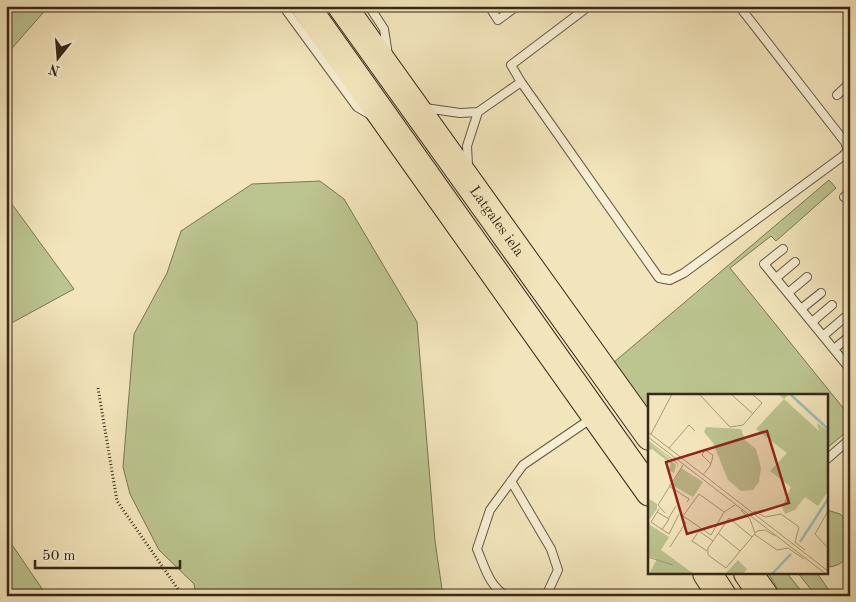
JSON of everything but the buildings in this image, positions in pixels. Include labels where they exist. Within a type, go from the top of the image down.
[{"type":"highway","name":"Latgales iela","points":[[305,6],[648,489]]},
{"type":"highway","name":"Latgales iela","points":[[342,6],[648,433]]},
{"type":"highway","points":[[708,574],[722,596]]},
{"type":"highway","points":[[749,574],[764,596]]},
{"type":"lane","name":"Latgales iela","points":[[283,6],[357,107],[394,130]]},
{"type":"lane","points":[[369,6],[384,29],[391,74]]},
{"type":"lane","points":[[489,6],[498,20],[517,6]]},
{"type":"lane","points":[[589,6],[511,64],[521,82],[658,278],[670,280],[692,267],[843,156],[848,150],[845,142],[739,6]]},
{"type":"lane","points":[[414,106],[460,113],[478,112],[521,82]]},
{"type":"lane","points":[[837,95],[850,83]]},
{"type":"lane","points":[[469,183],[467,146],[478,112]]},
{"type":"lane","points":[[783,249],[764,264],[834,349],[848,363]]},
{"type":"lane","points":[[776,278],[795,262]]},
{"type":"lane","points":[[788,293],[807,277]]},
{"type":"lane","points":[[801,309],[821,293]]},
{"type":"lane","points":[[812,322],[832,305]]},
{"type":"lane","points":[[823,336],[844,318]]},
{"type":"lane","points":[[834,349],[850,336]]},
{"type":"lane","points":[[507,596],[498,592],[477,548],[490,510],[523,465],[595,415]]},
{"type":"lane","points":[[828,458],[850,439]]},
{"type":"lane","points":[[511,481],[551,549],[558,570],[546,596]]},
{"type":"path","points":[[98,388],[117,501],[182,595]]},
{"type":"green space","points":[[6,6],[49,6],[6,55]]},
{"type":"green space","points":[[829,180],[836,188],[776,241],[771,236],[730,268],[848,414],[850,413],[850,429],[828,447],[828,394],[648,394],[648,411],[613,363]]},
{"type":"green space","points":[[320,181],[344,199],[417,322],[435,541],[443,596],[196,596],[194,584],[159,550],[130,494],[123,467],[134,334],[167,273],[181,231],[252,184]]},
{"type":"green space","points":[[6,196],[74,289],[6,326]]},
{"type":"green space","points":[[828,510],[840,514],[850,523],[850,554],[840,564],[828,567]]},
{"type":"green space","points":[[6,536],[47,596],[6,596]]},
{"type":"green space","points":[[769,574],[788,574],[805,596],[782,596]]},
{"type":"green space","points":[[799,574],[818,574],[833,596],[816,596]]}]
